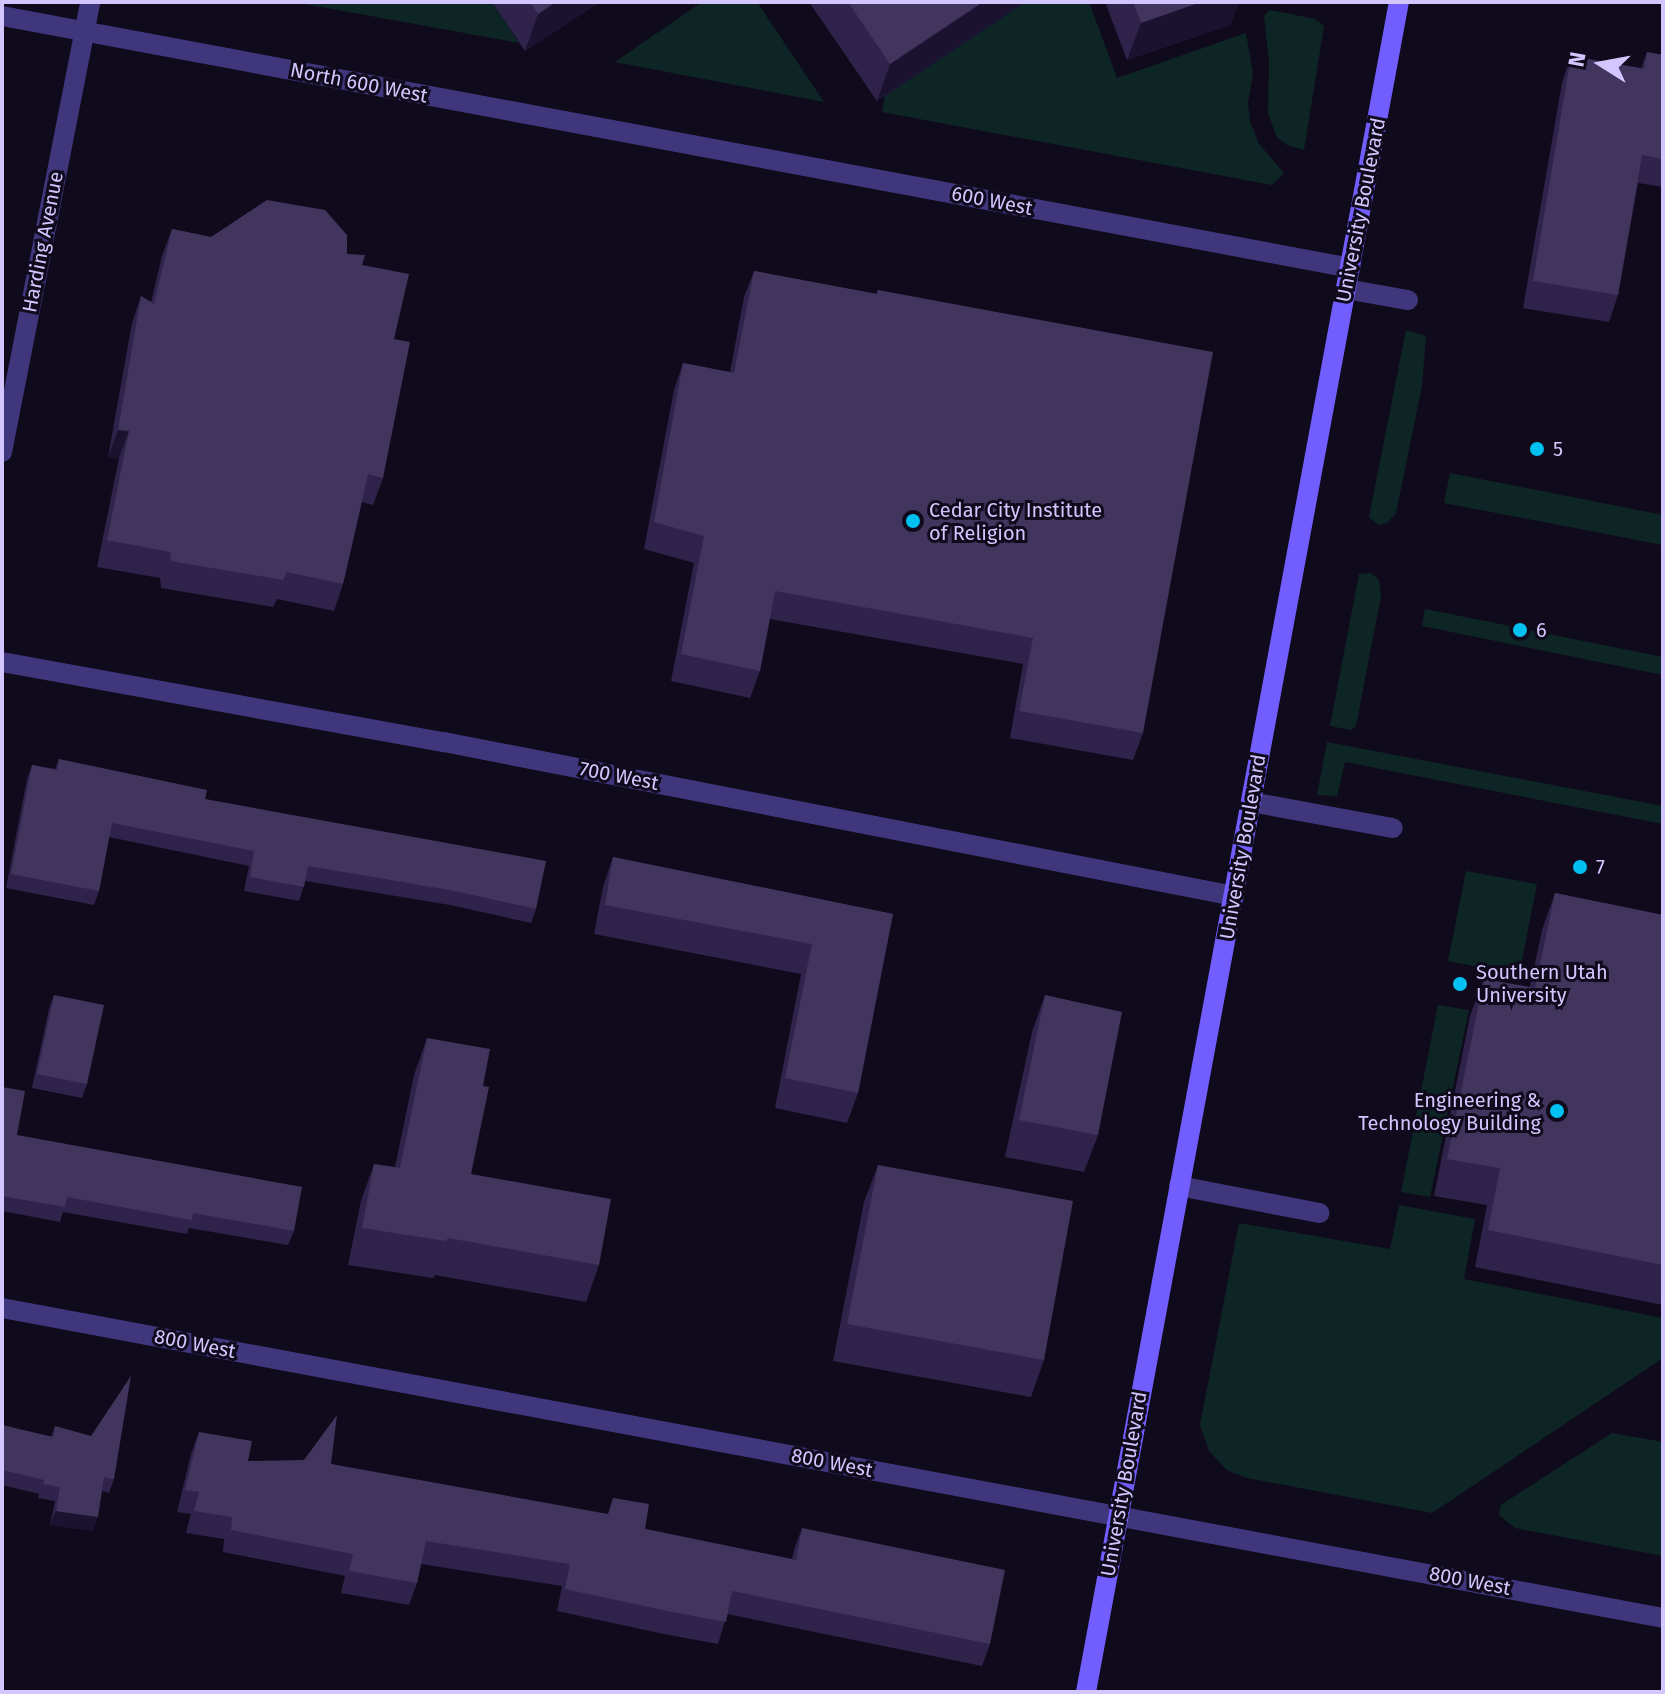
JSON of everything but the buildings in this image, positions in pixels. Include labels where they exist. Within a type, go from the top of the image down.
[{"type":"main road","name":"University Boulevard","points":[[1086,1692],[1399,2]]},
{"type":"street","name":"Harding Avenue","points":[[2,452],[90,2]]},
{"type":"street","points":[[2,16],[85,32]]},
{"type":"street","name":"North 600 West","points":[[85,32],[633,134]]},
{"type":"street","name":"600 West","points":[[633,134],[1351,268]]},
{"type":"street","points":[[1346,289],[1408,300]]},
{"type":"street","name":"700 West","points":[[2,662],[444,742],[1234,896]]},
{"type":"street","points":[[1251,802],[1393,828]]},
{"type":"street","points":[[1179,1186],[1319,1213]]},
{"type":"street","name":"800 West","points":[[2,1308],[1663,1618]]},
{"type":"green space","points":[[294,2],[492,2],[519,43]]},
{"type":"green space","points":[[702,2],[757,2],[824,102],[615,62]]},
{"type":"green space","points":[[1025,2],[1089,2],[1117,78],[1246,33],[1253,74],[1248,102],[1250,121],[1259,144],[1284,173],[1272,185],[882,112],[885,95]]},
{"type":"green space","points":[[1270,10],[1315,19],[1324,26],[1304,150],[1287,145],[1277,137],[1268,114],[1269,62],[1264,16]]},
{"type":"green space","points":[[1406,330],[1426,336],[1422,386],[1396,513],[1387,523],[1378,525],[1369,517]]},
{"type":"green space","points":[[1450,473],[1663,515],[1663,545],[1444,503]]},
{"type":"green space","points":[[1371,573],[1379,580],[1381,596],[1356,726],[1351,730],[1330,726],[1359,574]]},
{"type":"green space","points":[[1425,609],[1663,657],[1663,675],[1422,626]]},
{"type":"green space","points":[[1327,742],[1663,806],[1663,824],[1345,762],[1337,796],[1317,795]]},
{"type":"green space","points":[[1466,871],[1537,884],[1519,975],[1448,961]]},
{"type":"green space","points":[[1438,1005],[1469,1010],[1430,1197],[1401,1192]]},
{"type":"green space","points":[[1399,1205],[1475,1219],[1464,1279],[1663,1318],[1663,1358],[1432,1513],[1247,1478],[1227,1470],[1209,1451],[1200,1425],[1239,1223],[1390,1249]]},
{"type":"green space","points":[[1612,1433],[1663,1442],[1663,1556],[1515,1528],[1499,1515],[1501,1505]]},
{"type":"place","name":"5","points":[[1537,449]]},
{"type":"place","name":"Cedar City Institute of Religion","points":[[913,521]]},
{"type":"place","name":"6","points":[[1520,630]]},
{"type":"place","name":"7","points":[[1580,867]]},
{"type":"place","name":"Southern Utah University","points":[[1460,984]]},
{"type":"place","name":"Engineering & Technology Building","points":[[1557,1111]]}]
